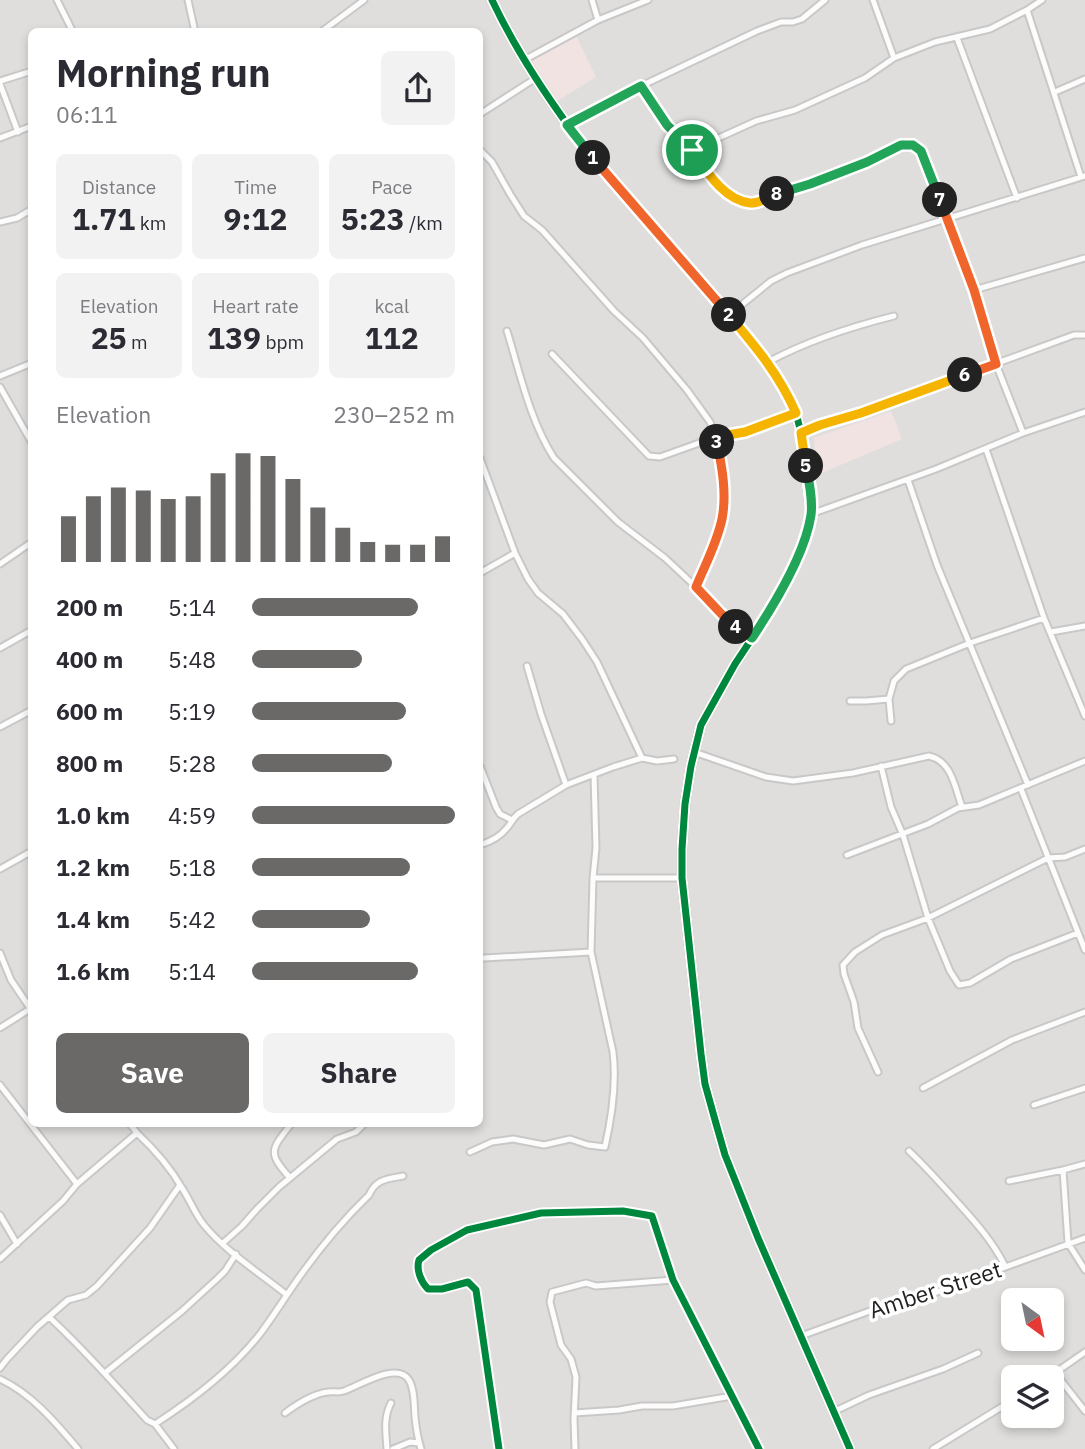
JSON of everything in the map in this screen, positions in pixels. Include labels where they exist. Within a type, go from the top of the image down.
[{"type":"street","points":[[57,0],[71,28]]},
{"type":"street","points":[[188,0],[194,28]]},
{"type":"street","points":[[326,28],[364,0]]},
{"type":"street","points":[[492,0],[524,60],[584,148],[768,362],[788,395],[801,433],[811,514],[796,561],[770,611],[735,664],[701,725],[685,804],[682,877],[699,1041],[711,1108],[725,1155],[758,1238],[850,1449]]},
{"type":"street","points":[[592,0],[598,20]]},
{"type":"street","points":[[524,60],[598,20],[648,0]]},
{"type":"street","points":[[567,125],[641,86],[757,31],[781,22],[802,19],[825,0]]},
{"type":"street","points":[[873,0],[894,58]]},
{"type":"street","points":[[692,150],[756,121],[795,110],[865,78],[894,58],[934,42],[990,29],[1027,10],[1034,2],[1042,0]]},
{"type":"street","points":[[729,315],[771,281],[787,273],[862,246],[1083,176],[1027,10]]},
{"type":"street","points":[[957,38],[1017,198]]},
{"type":"street","points":[[18,132],[0,82],[28,72]]},
{"type":"street","points":[[483,112],[536,78]]},
{"type":"street","points":[[1055,92],[1085,79]]},
{"type":"street","points":[[641,86],[667,125],[692,150],[721,189],[752,204],[867,162],[901,145],[913,145],[921,151],[974,290],[996,364],[1023,433]]},
{"type":"street","points":[[0,138],[28,127]]},
{"type":"street","points":[[483,153],[492,162],[524,216],[542,230],[614,311],[643,338],[710,422],[723,468],[723,517],[696,587]]},
{"type":"street","points":[[0,222],[17,218],[28,211]]},
{"type":"street","points":[[974,290],[1085,257]]},
{"type":"street","points":[[768,362],[814,341],[894,316]]},
{"type":"street","points":[[507,331],[530,405],[546,446],[554,458],[618,523],[665,558],[729,622],[752,638]]},
{"type":"street","points":[[801,433],[1074,335],[1085,335]]},
{"type":"street","points":[[552,354],[652,458],[716,437],[745,432],[796,413]]},
{"type":"street","points":[[0,376],[28,365]]},
{"type":"street","points":[[0,387],[28,436]]},
{"type":"street","points":[[811,514],[1085,412]]},
{"type":"street","points":[[986,449],[1044,618],[1085,716]]},
{"type":"street","points":[[483,466],[515,553],[528,579],[538,593],[563,614],[597,662],[642,758]]},
{"type":"street","points":[[908,480],[937,565],[1028,785]]},
{"type":"street","points":[[0,564],[28,545]]},
{"type":"street","points":[[483,571],[515,553]]},
{"type":"street","points":[[891,721],[889,699],[894,681],[906,669],[970,643],[1044,618]]},
{"type":"street","points":[[1051,632],[1085,626]]},
{"type":"street","points":[[0,648],[28,632]]},
{"type":"street","points":[[527,666],[566,786]]},
{"type":"street","points":[[850,701],[889,699]]},
{"type":"street","points":[[0,727],[28,712]]},
{"type":"street","points":[[694,752],[780,780],[853,773],[924,757],[935,757],[948,769],[962,807]]},
{"type":"street","points":[[483,844],[505,832],[518,814],[566,786],[642,758],[657,761],[674,759]]},
{"type":"street","points":[[847,855],[903,835],[962,807],[979,805],[1021,789],[1085,761]]},
{"type":"street","points":[[881,766],[891,807],[903,835],[928,918],[950,971],[959,985],[970,983],[1011,959],[1078,933]]},
{"type":"street","points":[[483,774],[500,814],[512,820]]},
{"type":"street","points":[[470,1153],[492,1142],[513,1139],[544,1145],[570,1139],[606,1147],[614,1101],[615,1069],[591,952],[596,848],[594,775]]},
{"type":"street","points":[[1021,789],[1085,950]]},
{"type":"street","points":[[878,1072],[858,1028],[855,1002],[844,974],[843,965],[855,952],[882,935],[928,918],[1048,858],[1065,857],[1085,849]]},
{"type":"street","points":[[0,869],[28,853]]},
{"type":"street","points":[[593,878],[682,877]]},
{"type":"street","points":[[484,958],[591,952]]},
{"type":"street","points":[[0,953],[11,980],[28,1006]]},
{"type":"street","points":[[0,1027],[28,1012]]},
{"type":"street","points":[[923,1088],[1012,1040],[1085,1012]]},
{"type":"street","points":[[0,1085],[28,1121]]},
{"type":"street","points":[[1034,1105],[1085,1088]]},
{"type":"street","points":[[33,1127],[77,1184]]},
{"type":"street","points":[[132,1127],[153,1148],[180,1185],[202,1223],[287,1295]]},
{"type":"street","points":[[289,1127],[276,1143],[273,1153],[290,1178]]},
{"type":"street","points":[[223,1243],[290,1178],[337,1139],[356,1132],[361,1127]]},
{"type":"street","points":[[0,1259],[63,1201],[77,1184],[137,1133]]},
{"type":"street","points":[[909,1151],[985,1233],[1006,1266]]},
{"type":"street","points":[[1009,1181],[1085,1164]]},
{"type":"street","points":[[1063,1170],[1068,1243],[1085,1270]]},
{"type":"street","points":[[155,1424],[230,1368],[261,1333],[320,1251],[369,1195],[371,1189],[380,1181],[403,1176]]},
{"type":"street","points":[[0,1368],[29,1335],[68,1300],[86,1295],[97,1286],[150,1228],[180,1185]]},
{"type":"street","points":[[499,1449],[476,1290],[468,1282],[442,1289],[428,1289],[418,1271],[421,1258],[459,1233],[527,1215],[623,1211],[652,1216],[673,1280],[759,1449]]},
{"type":"street","points":[[0,1215],[17,1244]]},
{"type":"street","name":"Amber Street","points":[[801,1336],[878,1308],[937,1292],[1085,1238]]},
{"type":"street","points":[[104,1373],[218,1279],[236,1254]]},
{"type":"street","points":[[575,1449],[575,1367],[561,1345],[550,1301],[552,1292],[586,1283],[596,1286],[673,1280]]},
{"type":"street","points":[[49,1317],[81,1346],[147,1420],[155,1424],[174,1449]]},
{"type":"street","points":[[1064,1367],[1085,1352]]},
{"type":"street","points":[[833,1412],[869,1395],[943,1369],[978,1353]]},
{"type":"street","points":[[285,1413],[310,1398],[328,1392],[341,1392],[380,1376],[400,1374],[407,1377],[412,1387],[420,1446]]},
{"type":"street","points":[[0,1379],[33,1401],[78,1449]]},
{"type":"street","points":[[1064,1389],[1085,1411]]},
{"type":"street","points":[[574,1413],[642,1406],[673,1406],[732,1396]]},
{"type":"street","points":[[387,1449],[385,1421],[391,1403]]},
{"type":"street","points":[[933,1449],[1001,1407]]},
{"type":"street","points":[[393,1449],[410,1442],[420,1446]]},
{"type":"shaded area","points":[[0,0],[1085,0],[1085,1449],[0,1449]]},
{"type":"shaded area","points":[[576,36],[596,77],[557,101],[530,62]]},
{"type":"shaded area","points":[[891,411],[902,439],[817,475],[814,438]]},
{"type":"cycle path","points":[[492,0],[535,77],[585,148],[768,362],[788,395],[801,433],[811,514],[796,561],[770,611],[735,664],[701,725],[685,804],[682,878],[705,1084],[725,1155],[758,1238],[850,1449]]},
{"type":"cycle path","points":[[499,1449],[476,1290],[468,1282],[442,1289],[428,1289],[420,1276],[419,1260],[431,1250],[467,1230],[541,1213],[623,1211],[652,1216],[673,1280],[759,1449]]},
{"type":"route","points":[[641,86],[667,125],[692,150],[721,189],[752,204],[867,162],[901,145],[913,145],[921,151],[974,290],[996,364],[801,433],[811,514],[796,561],[770,611],[752,638],[729,622],[696,587],[723,517],[723,468],[716,437],[745,432],[796,413],[768,362],[567,125],[641,86]]}]
